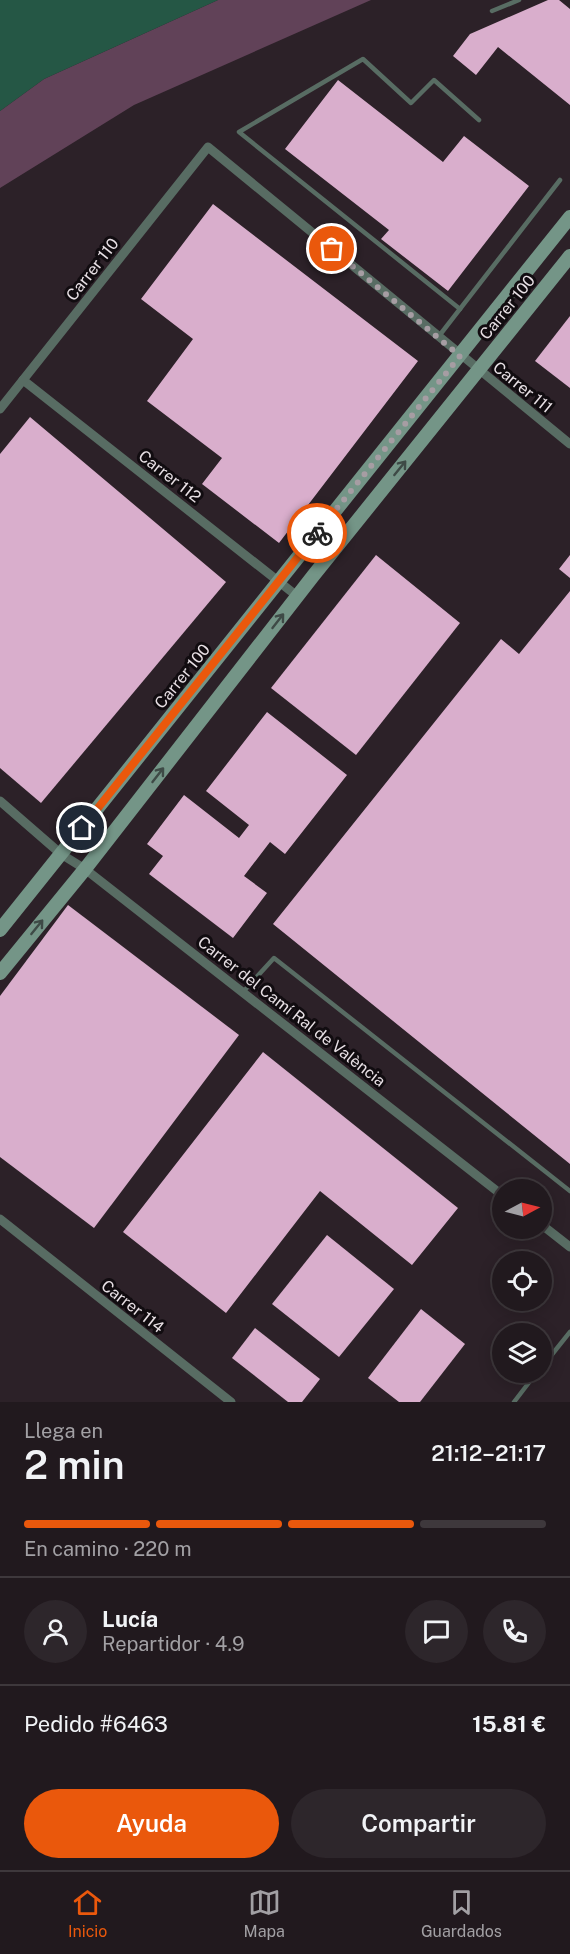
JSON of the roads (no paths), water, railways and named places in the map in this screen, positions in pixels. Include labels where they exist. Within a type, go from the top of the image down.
[{"type":"street","name":"Carrer 111","points":[[208,147],[570,444]]},
{"type":"street","name":"Carrer 110","points":[[0,409],[208,147]]},
{"type":"street","name":"Carrer 100","points":[[0,930],[570,217]]},
{"type":"street","name":"Carrer 100","points":[[0,973],[85,869],[297,596],[570,256]]},
{"type":"street","name":"Carrer 112","points":[[24,380],[297,596]]},
{"type":"street","name":"Carrer del Camí Ral de València","points":[[0,801],[61,854],[85,869],[492,1187]]},
{"type":"street","name":"Carrer 114","points":[[0,1219],[231,1402]]},
{"type":"street","name":"Carrer 114","points":[[0,1225],[18,1233]]},
{"type":"street","points":[[552,1233],[570,1247]]},
{"type":"lane","points":[[492,11],[519,0]]},
{"type":"lane","points":[[460,309],[239,132],[363,59],[411,104],[434,80],[479,120]]},
{"type":"lane","points":[[438,337],[560,180]]},
{"type":"lane","points":[[243,993],[274,958],[570,1191]]},
{"type":"lane","points":[[552,1354],[570,1332]]},
{"type":"lane","points":[[513,1402],[528,1383]]}]
